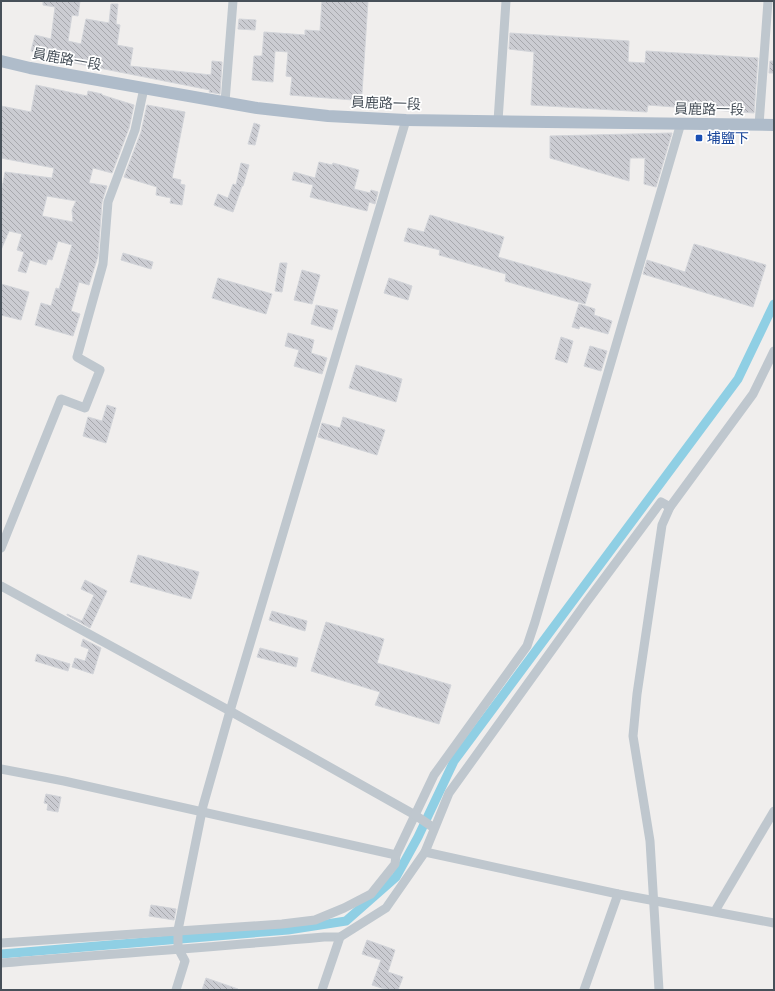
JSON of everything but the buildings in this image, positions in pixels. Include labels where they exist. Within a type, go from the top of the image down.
[{"type":"main road","name":"員鹿路一段","points":[[1,61],[30,68],[257,108],[328,116],[406,120],[498,120],[774,125]]},
{"type":"lane","points":[[225,102],[233,1]]},
{"type":"lane","points":[[498,120],[506,1]]},
{"type":"lane","points":[[759,125],[768,1]]},
{"type":"lane","points":[[1,548],[61,399],[85,408],[100,370],[77,357],[103,264],[108,202],[135,130],[144,88]]},
{"type":"lane","points":[[176,990],[185,961],[178,948],[178,930],[202,812],[230,711],[406,120]]},
{"type":"lane","points":[[1,943],[282,924],[315,920],[344,908],[371,894],[395,864],[396,855],[434,775],[527,646],[681,123]]},
{"type":"lane","points":[[659,990],[650,841],[633,736],[637,694],[662,525],[670,507],[753,394],[774,351]]},
{"type":"lane","points":[[1,963],[178,948],[214,947],[324,937],[340,937],[386,908],[424,852],[449,793],[584,604],[661,502],[670,507]]},
{"type":"lane","points":[[1,586],[230,711],[415,815],[434,828]]},
{"type":"lane","points":[[1,769],[64,781],[396,855]]},
{"type":"lane","points":[[715,911],[774,811]]},
{"type":"lane","points":[[424,852],[618,894],[774,923]]},
{"type":"lane","points":[[584,990],[618,894]]},
{"type":"lane","points":[[322,990],[340,937]]},
{"type":"waterway","points":[[1,954],[288,930],[346,921],[396,877],[418,837],[454,761],[738,379],[774,304]]},
{"type":"place","name":"埔鹽下","points":[[699,138]]}]
